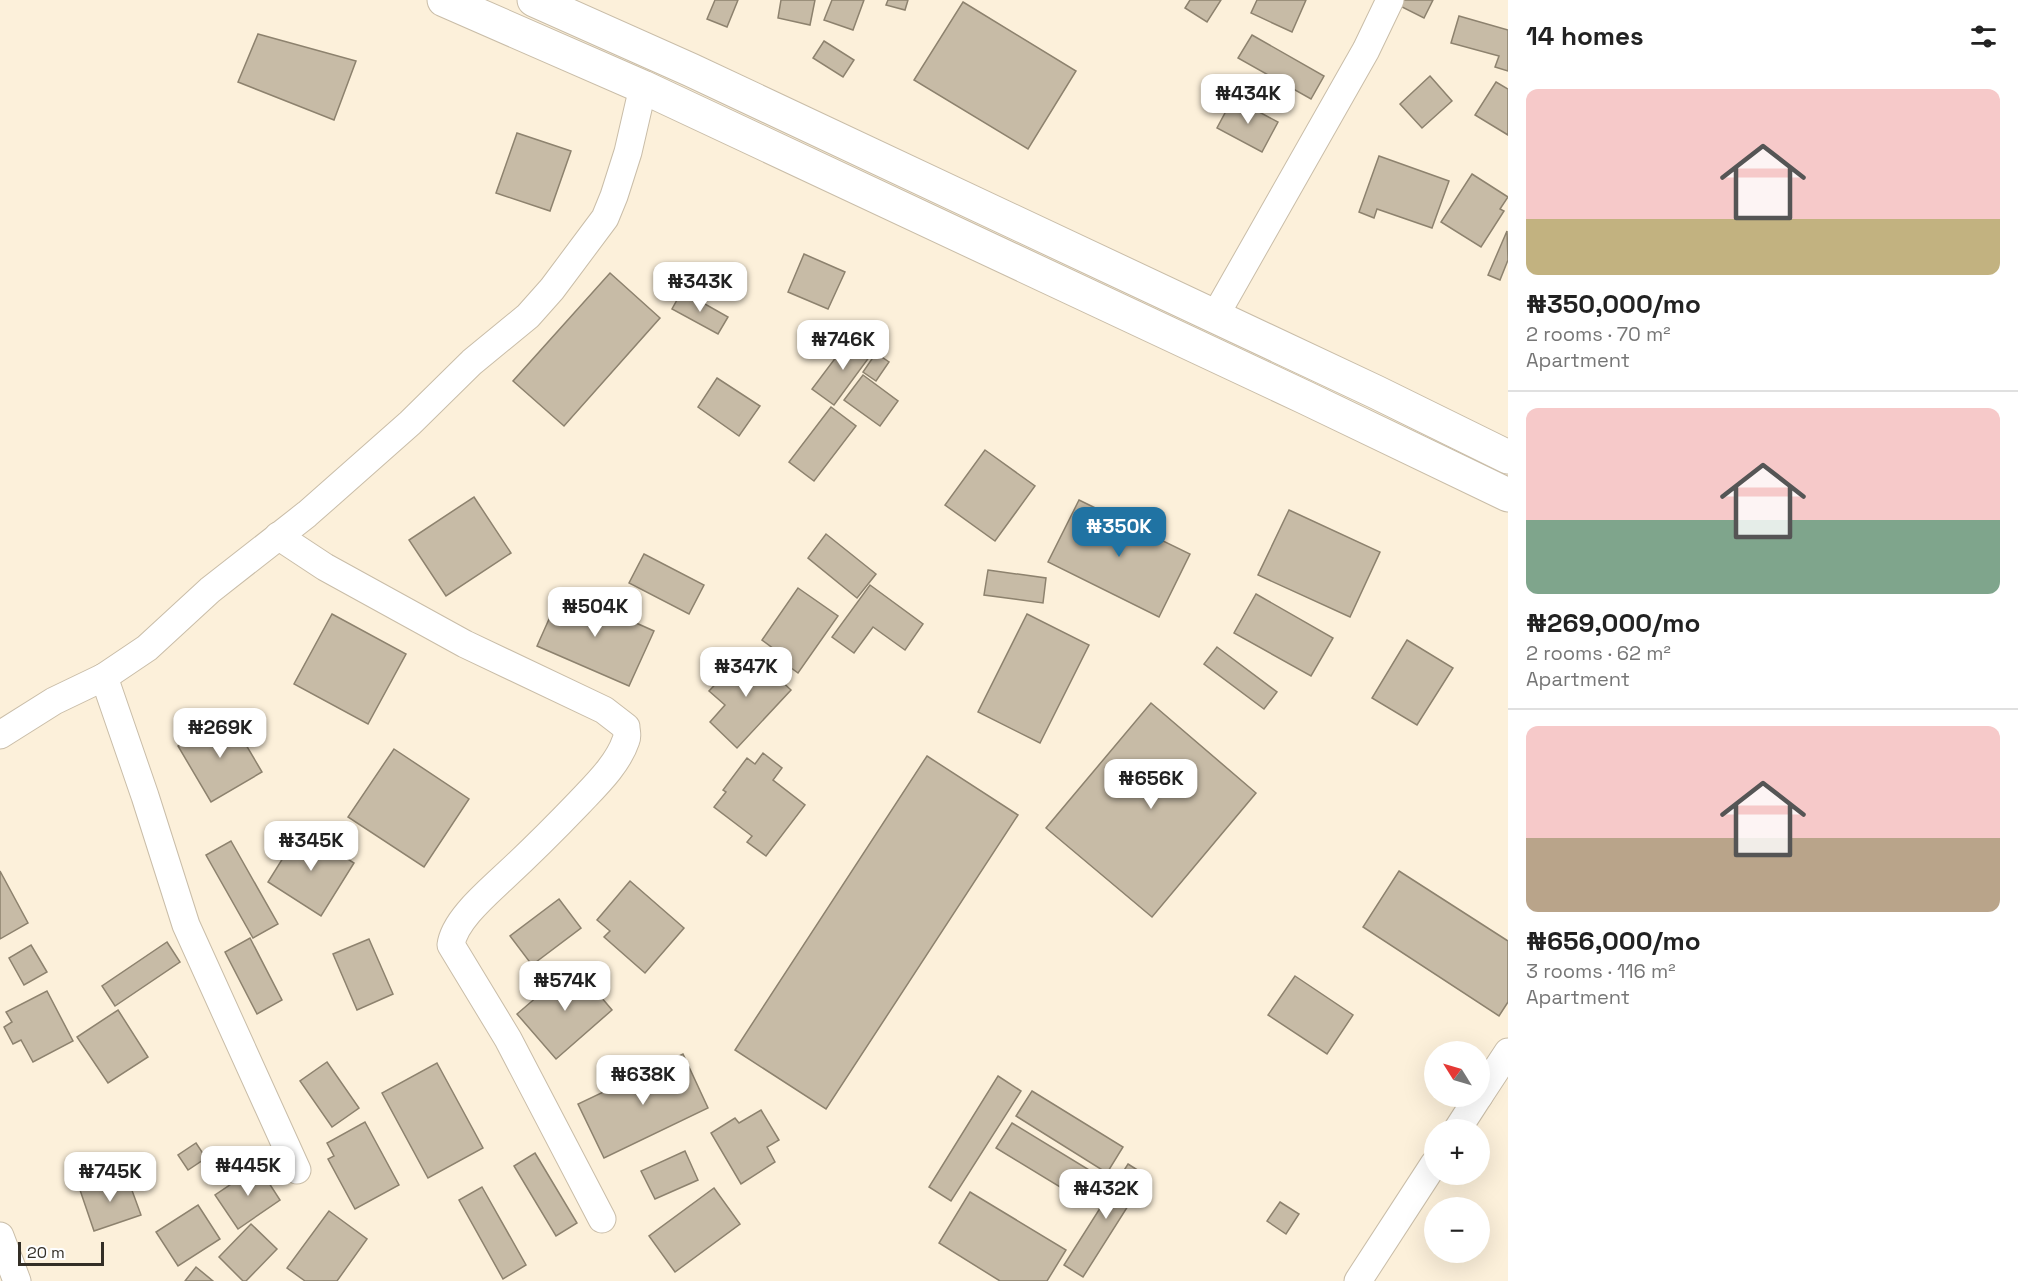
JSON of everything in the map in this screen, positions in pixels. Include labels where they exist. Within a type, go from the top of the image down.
[{"type":"main road","points":[[444,0],[643,87],[1508,495]]},
{"type":"main road","points":[[534,0],[702,75],[1376,392],[1508,457]]},
{"type":"street","points":[[1215,316],[1366,50],[1390,0]]},
{"type":"street","points":[[0,735],[54,701],[104,677],[147,648],[210,590],[307,514],[410,423],[472,362],[528,316],[552,289],[605,218],[628,152],[643,87]]},
{"type":"street","points":[[278,536],[335,573],[465,644],[604,710],[626,727],[627,738],[620,753],[602,778],[548,836],[487,893],[456,928],[451,945],[508,1039],[602,1219]]},
{"type":"street","points":[[104,677],[186,925],[297,1170]]},
{"type":"street","points":[[1490,1079],[1508,1052]]},
{"type":"street","points":[[1358,1281],[1424,1179]]},
{"type":"street","points":[[0,1236],[17,1281]]},
{"type":"building","points":[[715,0],[738,0],[727,27],[707,19]]},
{"type":"building","points":[[781,0],[815,0],[810,25],[778,18]]},
{"type":"building","points":[[832,0],[864,0],[853,30],[824,20]]},
{"type":"building","points":[[888,0],[908,0],[905,10],[886,5]]},
{"type":"building","points":[[1190,0],[1221,0],[1207,22],[1185,8]]},
{"type":"building","points":[[1257,0],[1306,0],[1292,32],[1251,13]]},
{"type":"building","points":[[1403,0],[1433,0],[1424,18],[1400,6]]},
{"type":"building","points":[[963,2],[1076,71],[1028,149],[914,80]]},
{"type":"building","points":[[1459,16],[1508,30],[1508,71],[1495,67],[1499,56],[1451,43]]},
{"type":"building","points":[[258,34],[356,61],[334,120],[238,82]]},
{"type":"building","points":[[1252,35],[1324,76],[1311,99],[1238,58]]},
{"type":"building","points":[[824,41],[854,60],[843,77],[813,58]]},
{"type":"building","points":[[1430,76],[1452,101],[1422,128],[1400,104]]},
{"type":"building","points":[[1496,82],[1508,89],[1508,135],[1475,115]]},
{"type":"building","points":[[1233,98],[1278,122],[1262,152],[1217,128]]},
{"type":"building","points":[[517,133],[571,151],[550,211],[496,193]]},
{"type":"building","points":[[1379,156],[1449,181],[1432,228],[1377,209],[1374,218],[1359,212]]},
{"type":"building","points":[[1472,174],[1508,197],[1500,209],[1504,211],[1481,247],[1441,222]]},
{"type":"building","points":[[1507,231],[1508,260],[1500,280],[1488,275]]},
{"type":"building","points":[[804,254],[845,272],[828,309],[788,292]]},
{"type":"building","points":[[610,273],[660,318],[564,426],[513,381]]},
{"type":"building","points":[[682,291],[728,317],[718,334],[672,309]]},
{"type":"building","points":[[852,336],[873,352],[834,405],[812,389]]},
{"type":"building","points":[[876,353],[889,362],[876,381],[863,372]]},
{"type":"building","points":[[863,375],[898,401],[880,426],[844,400]]},
{"type":"building","points":[[717,378],[760,406],[739,436],[698,407]]},
{"type":"building","points":[[831,407],[856,426],[814,481],[789,462]]},
{"type":"building","points":[[985,450],[1035,486],[995,541],[945,505]]},
{"type":"building","points":[[474,497],[511,553],[446,596],[409,540]]},
{"type":"building","points":[[1079,500],[1190,554],[1159,617],[1048,562]]},
{"type":"building","points":[[1289,510],[1380,552],[1350,617],[1258,575]]},
{"type":"building","points":[[826,534],[876,574],[857,598],[808,558]]},
{"type":"building","points":[[644,554],[704,585],[689,614],[629,583]]},
{"type":"building","points":[[988,570],[1046,578],[1043,603],[984,595]]},
{"type":"building","points":[[870,585],[923,624],[905,650],[873,627],[854,653],[832,637]]},
{"type":"building","points":[[798,588],[838,616],[798,673],[775,656],[778,652],[762,640]]},
{"type":"building","points":[[562,590],[654,631],[629,686],[537,646]]},
{"type":"building","points":[[1256,594],[1333,638],[1311,676],[1234,633]]},
{"type":"building","points":[[332,614],[406,654],[368,724],[294,684]]},
{"type":"building","points":[[1027,614],[1089,645],[1040,743],[978,712]]},
{"type":"building","points":[[1407,640],[1453,668],[1417,725],[1372,698]]},
{"type":"building","points":[[1217,647],[1277,692],[1264,709],[1204,664]]},
{"type":"building","points":[[748,650],[791,690],[737,748],[710,722],[725,705],[709,691]]},
{"type":"building","points":[[1151,703],[1256,793],[1152,917],[1046,828]]},
{"type":"building","points":[[229,716],[262,772],[211,802],[178,746]]},
{"type":"building","points":[[394,749],[469,799],[424,867],[348,817]]},
{"type":"building","points":[[763,753],[782,768],[773,780],[805,805],[766,856],[747,842],[752,836],[714,807],[726,792],[723,790],[747,758],[755,764]]},
{"type":"building","points":[[927,756],[1018,815],[826,1109],[735,1050]]},
{"type":"building","points":[[301,829],[354,863],[321,916],[268,882]]},
{"type":"building","points":[[231,841],[278,924],[253,938],[206,855]]},
{"type":"building","points":[[0,871],[28,923],[0,939]]},
{"type":"building","points":[[1399,871],[1508,941],[1508,1002],[1499,1016],[1363,927]]},
{"type":"building","points":[[630,881],[684,928],[645,973],[604,937],[610,931],[597,920]]},
{"type":"building","points":[[559,899],[581,928],[532,965],[510,936]]},
{"type":"building","points":[[250,938],[282,1000],[257,1014],[225,952]]},
{"type":"building","points":[[369,939],[393,994],[357,1010],[333,954]]},
{"type":"building","points":[[167,942],[180,962],[115,1006],[102,986]]},
{"type":"building","points":[[31,945],[47,972],[24,985],[9,958]]},
{"type":"building","points":[[574,965],[612,1010],[556,1059],[517,1014]]},
{"type":"building","points":[[1295,976],[1353,1015],[1327,1054],[1268,1015]]},
{"type":"building","points":[[47,991],[73,1041],[33,1062],[21,1040],[13,1044],[4,1027],[12,1022],[6,1012]]},
{"type":"building","points":[[118,1010],[148,1057],[108,1083],[77,1037]]},
{"type":"building","points":[[683,1054],[708,1108],[604,1158],[578,1104]]},
{"type":"building","points":[[327,1062],[359,1108],[332,1127],[300,1081]]},
{"type":"building","points":[[437,1063],[483,1148],[428,1178],[382,1093]]},
{"type":"building","points":[[998,1076],[1021,1091],[951,1201],[929,1187]]},
{"type":"building","points":[[1032,1091],[1123,1147],[1107,1173],[1016,1116]]},
{"type":"building","points":[[761,1110],[779,1140],[767,1147],[775,1162],[741,1184],[711,1133],[735,1118],[739,1123]]},
{"type":"building","points":[[365,1122],[399,1185],[355,1209],[328,1159],[334,1156],[327,1143]]},
{"type":"building","points":[[1012,1123],[1104,1179],[1088,1204],[996,1148]]},
{"type":"building","points":[[196,1143],[206,1158],[188,1170],[178,1155]]},
{"type":"building","points":[[685,1151],[698,1180],[655,1199],[641,1171]]},
{"type":"building","points":[[535,1153],[577,1223],[556,1236],[514,1166]]},
{"type":"building","points":[[1128,1164],[1147,1176],[1083,1277],[1064,1265]]},
{"type":"building","points":[[258,1166],[280,1200],[238,1229],[215,1195]]},
{"type":"building","points":[[126,1174],[141,1215],[94,1231],[80,1190]]},
{"type":"building","points":[[482,1187],[526,1265],[503,1279],[459,1200]]},
{"type":"building","points":[[714,1188],[740,1224],[675,1272],[649,1236]]},
{"type":"building","points":[[970,1192],[1066,1250],[1047,1281],[1000,1281],[939,1243]]},
{"type":"building","points":[[1280,1202],[1299,1214],[1286,1234],[1267,1221]]},
{"type":"building","points":[[198,1205],[220,1239],[178,1266],[156,1232]]},
{"type":"building","points":[[329,1211],[367,1239],[337,1281],[305,1281],[287,1268]]},
{"type":"building","points":[[251,1224],[277,1249],[246,1281],[243,1281],[219,1257]]},
{"type":"building","points":[[196,1267],[213,1281],[185,1281]]}]
